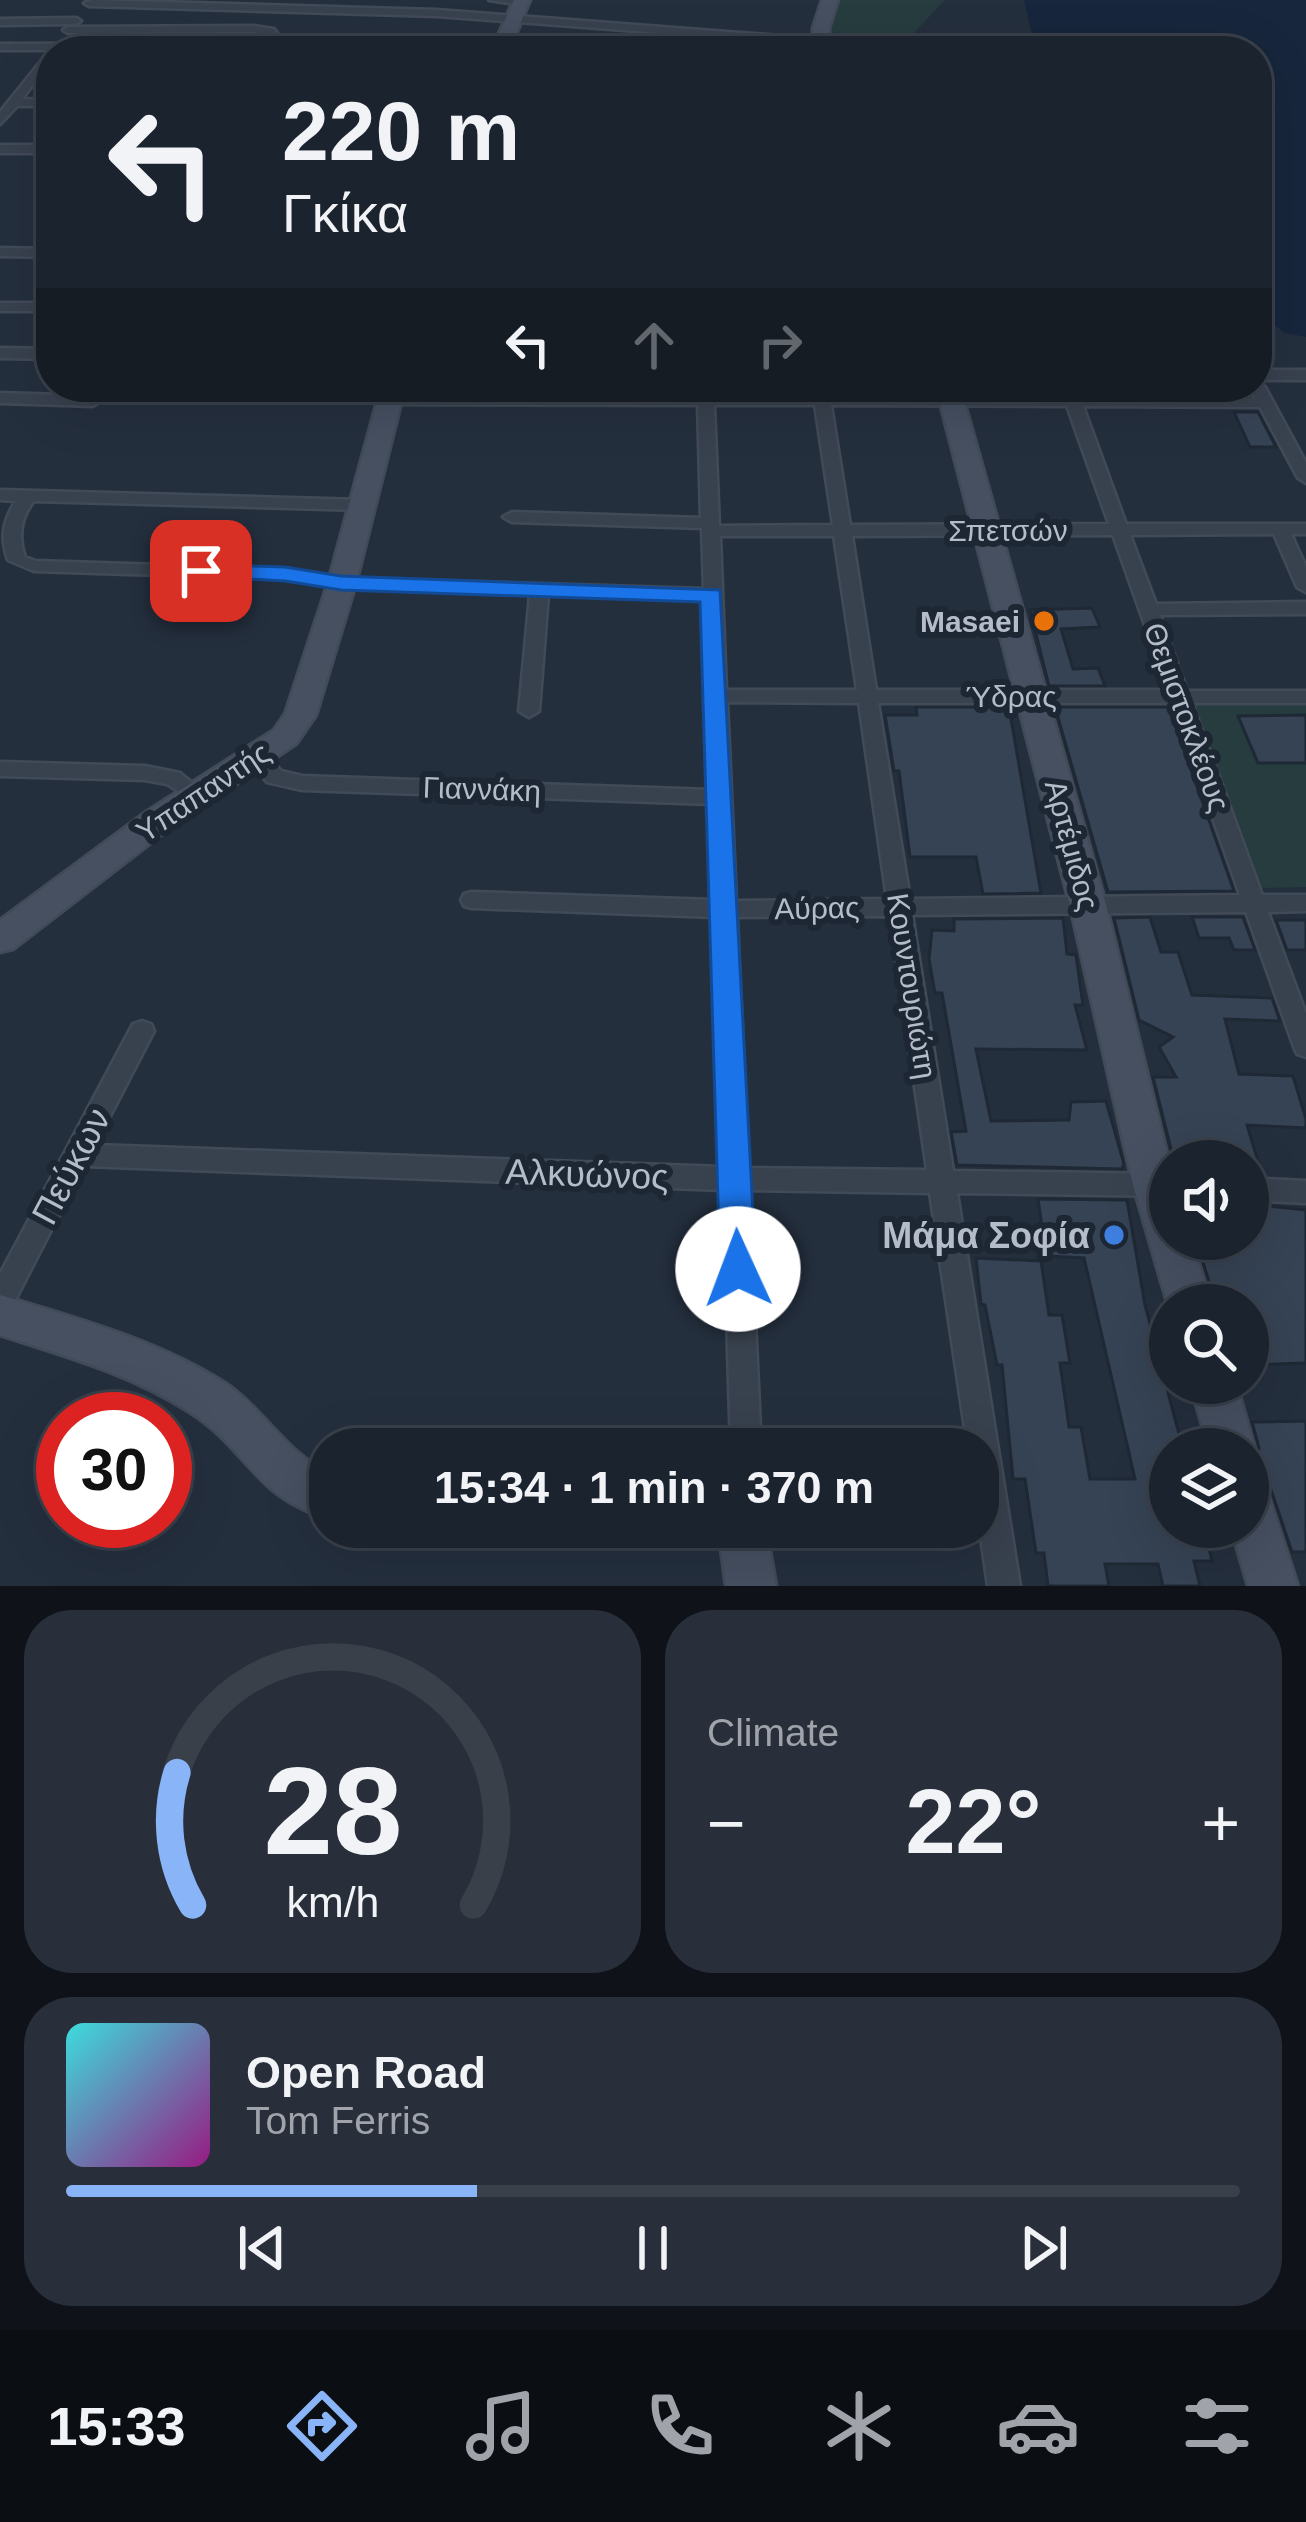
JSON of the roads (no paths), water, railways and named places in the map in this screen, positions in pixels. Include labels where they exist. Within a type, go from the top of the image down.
[{"type":"main road","points":[[823,36],[830,0]]},
{"type":"main road","points":[[506,36],[519,7]]},
{"type":"main road","name":"Υπαπαντής","points":[[0,940],[195,795],[285,736],[300,715],[341,583],[389,402]]},
{"type":"main road","name":"Αρτέμιδος","points":[[952,402],[1150,1140]]},
{"type":"main road","points":[[0,1316],[64,1335],[170,1377],[235,1416],[279,1471],[309,1491]]},
{"type":"main road","points":[[745,1548],[751,1586]]},
{"type":"main road","points":[[1262,1548],[1273,1586]]},
{"type":"street","points":[[437,14],[442,0]]},
{"type":"street","points":[[494,0],[738,36]]},
{"type":"street","points":[[64,36],[90,2],[437,14],[519,7]]},
{"type":"street","points":[[0,22],[265,30],[273,36]]},
{"type":"street","points":[[0,47],[36,49]]},
{"type":"street","points":[[5,112],[36,79]]},
{"type":"street","points":[[5,112],[36,106]]},
{"type":"street","points":[[0,149],[36,149]]},
{"type":"street","points":[[0,252],[36,253]]},
{"type":"street","points":[[0,307],[36,308]]},
{"type":"street","points":[[0,353],[36,354]]},
{"type":"street","points":[[1272,375],[1306,375]]},
{"type":"street","points":[[0,398],[36,399]]},
{"type":"street","points":[[706,402],[745,1428]]},
{"type":"street","name":"Κουντουριώτη","points":[[822,402],[1004,1586]]},
{"type":"street","name":"Θεμιστοκλέους","points":[[1074,402],[1306,1047]]},
{"type":"street","points":[[1264,402],[1306,478]]},
{"type":"street","points":[[0,495],[362,505]]},
{"type":"street","points":[[28,497],[6,537],[17,560],[34,566],[712,596]]},
{"type":"street","name":"Σπετσών","points":[[512,518],[842,530],[1306,529]]},
{"type":"street","points":[[1280,529],[1306,587]]},
{"type":"street","points":[[529,711],[539,591]]},
{"type":"street","points":[[1148,610],[1306,608]]},
{"type":"street","name":"Ύδρας","points":[[715,696],[1306,697]]},
{"type":"street","name":"Γιαννάκη","points":[[258,757],[274,777],[302,783],[718,797]]},
{"type":"street","points":[[0,769],[145,773],[172,778],[195,795]]},
{"type":"street","name":"Αύρας","points":[[472,900],[722,909],[1306,903]]},
{"type":"street","name":"Πεύκων","points":[[0,1301],[142,1030]]},
{"type":"street","name":"Αλκυώνος","points":[[77,1155],[734,1179],[1149,1185]]},
{"type":"street","points":[[1269,1190],[1306,1192]]},
{"type":"water","points":[[1024,0],[1306,0],[1306,337],[1285,333],[1272,323],[1272,36],[1032,36]]},
{"type":"place","name":"Masaei","points":[[1044,621]]},
{"type":"place","name":"Μάμα Σοφία","points":[[1114,1235]]}]
